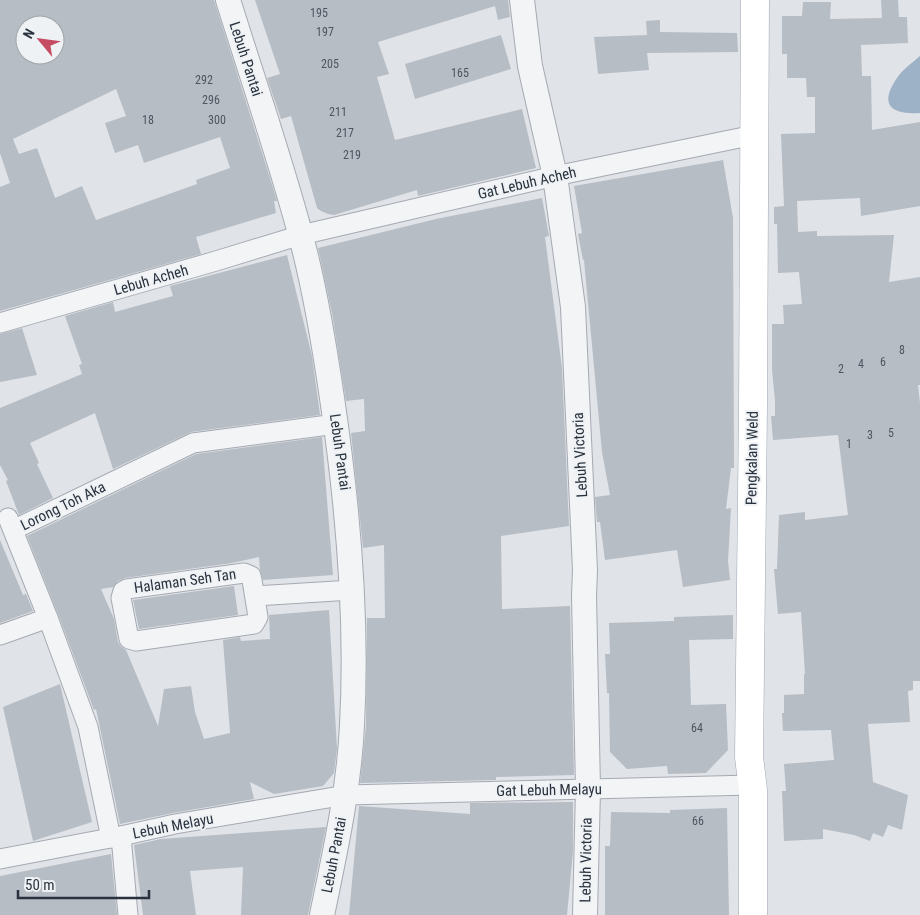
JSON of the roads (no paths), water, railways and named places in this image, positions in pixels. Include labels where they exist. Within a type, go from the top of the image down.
[{"type":"main road","name":"Pengkalan Weld","points":[[753,915],[752,785],[749,757],[755,0]]},
{"type":"street","name":"Lebuh Pantai","points":[[228,0],[301,235],[323,337],[347,509],[352,590],[354,675],[352,726],[346,795],[322,915]]},
{"type":"street","name":"Lebuh Victoria","points":[[522,0],[530,66],[556,176],[573,307],[585,570],[588,789],[585,915]]},
{"type":"street","name":"Gat Lebuh Acheh","points":[[301,235],[556,176],[754,135]]},
{"type":"street","name":"Lebuh Acheh","points":[[0,323],[204,265],[301,235]]},
{"type":"street","name":"Lorong Toh Aka","points":[[128,915],[116,837],[88,727],[11,524],[193,443],[336,424]]},
{"type":"street","name":"Halaman Seh Tan","points":[[244,573],[251,576],[255,596],[258,617],[254,624],[136,641],[129,639],[120,598],[121,594],[127,589],[244,573]]},
{"type":"street","points":[[255,596],[352,590]]},
{"type":"street","points":[[0,635],[48,618]]},
{"type":"street","name":"Gat Lebuh Melayu","points":[[346,795],[752,785]]},
{"type":"street","name":"Lebuh Melayu","points":[[0,859],[175,824],[346,795]]},
{"type":"water","points":[[920,56],[920,113],[895,110],[889,101],[891,87],[902,72]]}]
